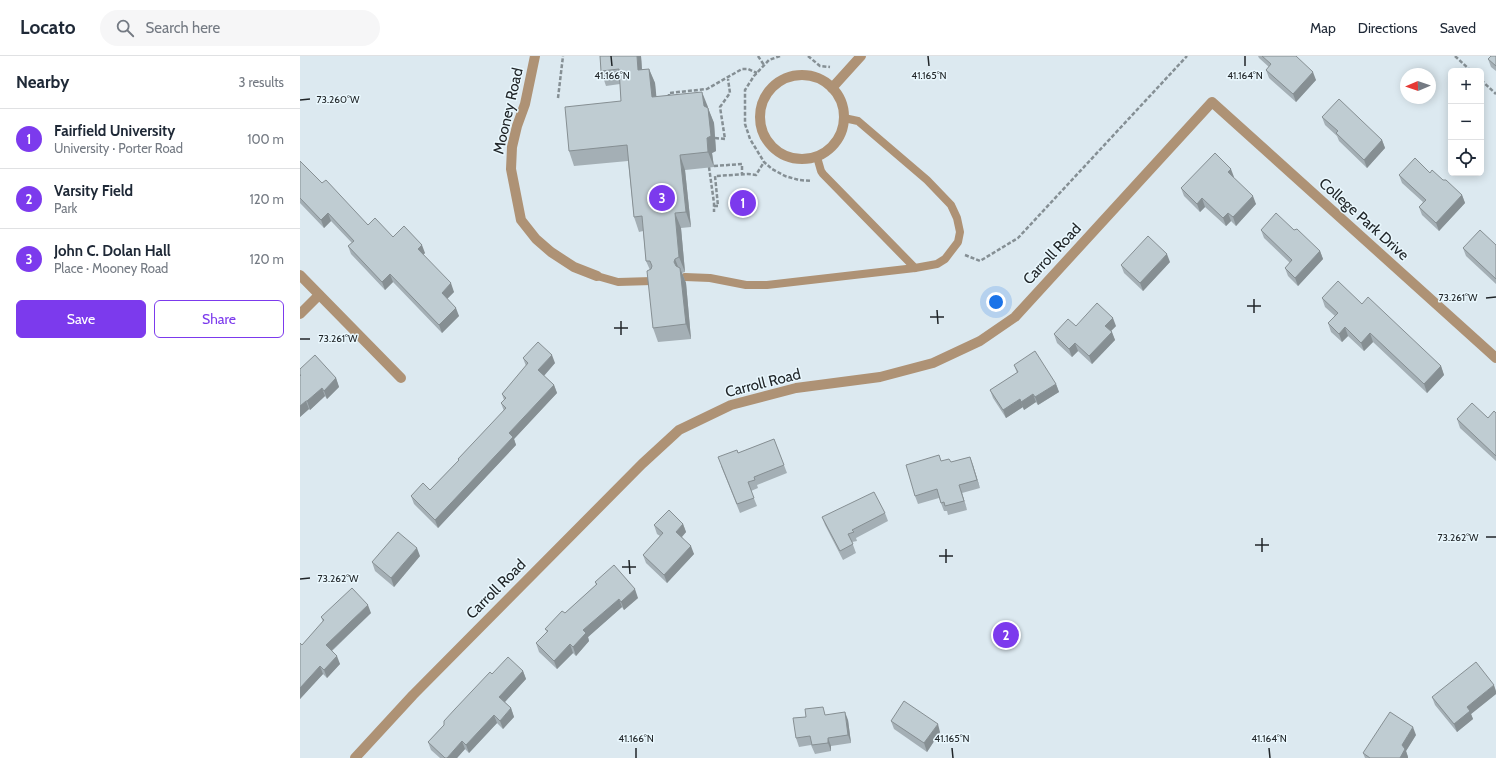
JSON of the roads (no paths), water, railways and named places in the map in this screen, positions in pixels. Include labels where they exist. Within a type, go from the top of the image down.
[{"type":"street","name":"Mooney Road","points":[[535,56],[525,104],[517,126],[512,147],[511,169],[521,220],[536,239],[551,252],[574,267],[597,276]]},
{"type":"street","points":[[832,88],[861,56]]},
{"type":"street","points":[[808,75],[821,79],[832,88],[839,97],[843,107],[844,118],[842,131],[837,142],[828,151],[818,157],[804,160],[790,158],[777,152],[767,142],[761,129],[760,115],[763,102],[770,90],[781,80],[794,76],[808,75]]},
{"type":"street","name":"College Park Drive","points":[[1212,102],[1496,358]]},
{"type":"street","name":"Carroll Road","points":[[354,758],[429,678],[642,464],[679,430],[731,405],[796,388],[880,377],[933,363],[980,341],[1015,316],[1212,102]]},
{"type":"street","points":[[300,275],[401,378]]},
{"type":"street","points":[[300,314],[320,295]]},
{"type":"lane","points":[[685,277],[724,280],[746,285],[767,285],[915,268],[937,264],[945,259],[958,242],[960,232],[957,218],[951,205],[927,180],[858,121],[844,118]]},
{"type":"lane","points":[[818,157],[823,174],[915,268]]},
{"type":"lane","points":[[597,276],[618,282],[652,281]]},
{"type":"place","name":"John C. Dolan Hall","points":[[662,198]]},
{"type":"place","name":"Fairfield University","points":[[743,203]]},
{"type":"place","name":"Varsity Field","points":[[1006,635]]}]
